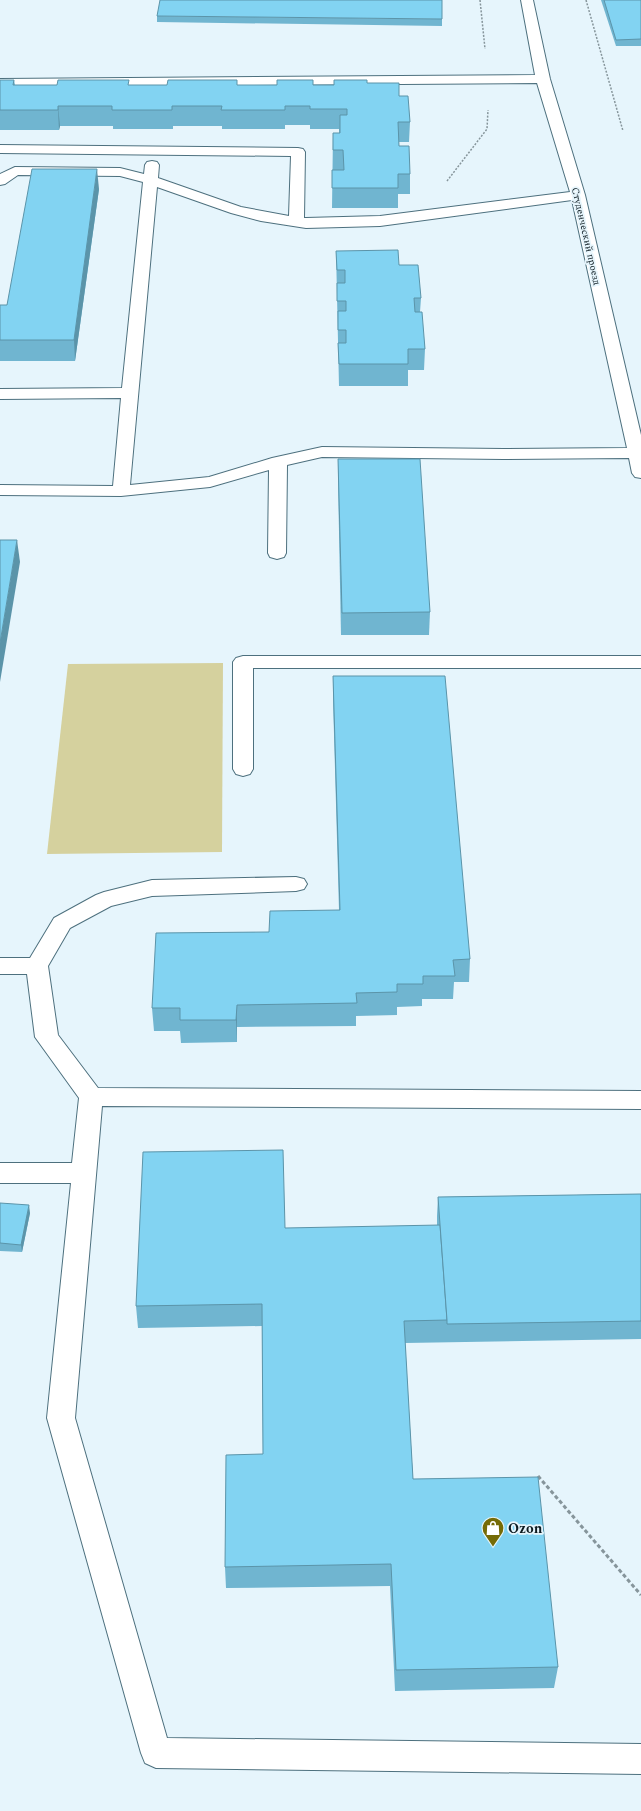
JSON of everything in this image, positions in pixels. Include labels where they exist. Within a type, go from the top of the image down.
[{"type":"street","name":"Студенческий проезд","points":[[527,0],[543,79],[578,195],[638,453],[641,473]]},
{"type":"street","points":[[0,83],[543,79]]},
{"type":"street","points":[[0,150],[298,152],[296,222]]},
{"type":"street","points":[[121,491],[153,151]]},
{"type":"street","points":[[0,181],[14,171],[120,172],[150,180],[236,210],[261,216],[296,222],[337,224],[419,216],[578,195]]},
{"type":"street","points":[[0,394],[130,394]]},
{"type":"street","points":[[0,490],[121,491],[210,482],[278,462],[322,452],[504,454],[638,453]]},
{"type":"street","points":[[277,554],[278,462]]},
{"type":"street","points":[[243,769],[243,662],[641,662]]},
{"type":"street","points":[[296,884],[152,888],[104,900],[62,923],[37,966],[47,1037],[91,1097],[61,1418],[156,1753],[641,1759]]},
{"type":"street","points":[[0,966],[37,966]]},
{"type":"street","points":[[91,1097],[641,1100]]},
{"type":"street","points":[[0,1173],[84,1173]]},
{"type":"path","points":[[419,216],[488,129],[488,79],[480,0]]},
{"type":"path","points":[[586,0],[623,131]]},
{"type":"path","points":[[538,1476],[641,1595]]},
{"type":"shaded area","points":[[223,663],[222,852],[47,854],[68,664]]},
{"type":"building","points":[[160,0],[442,0],[442,19],[157,16]]},
{"type":"building","points":[[604,0],[641,0],[641,39],[616,40]]},
{"type":"building","points":[[0,80],[14,80],[13,85],[57,85],[58,80],[129,80],[128,85],[167,85],[168,80],[237,80],[237,85],[277,85],[277,80],[313,80],[313,85],[334,85],[334,80],[367,80],[367,83],[399,83],[399,96],[408,96],[410,122],[398,122],[399,146],[409,146],[410,174],[398,174],[398,188],[332,188],[332,170],[344,170],[343,150],[333,150],[333,133],[340,133],[340,115],[347,115],[347,109],[310,109],[310,106],[285,106],[285,110],[221,110],[222,106],[172,106],[172,110],[112,110],[112,106],[58,106],[58,110],[0,110]]},
{"type":"building","points":[[32,169],[97,169],[74,340],[0,340],[0,305],[7,305]]},
{"type":"building","points":[[398,250],[399,265],[418,265],[421,298],[414,298],[415,312],[422,312],[425,349],[408,349],[408,364],[339,364],[338,343],[346,343],[346,330],[338,330],[338,311],[346,311],[346,301],[337,301],[337,283],[345,283],[345,270],[337,270],[336,251]]},
{"type":"building","points":[[338,459],[420,459],[430,612],[342,613]]},
{"type":"building","points":[[0,540],[17,540],[0,643]]},
{"type":"building","points":[[333,676],[445,676],[470,959],[453,960],[455,976],[423,976],[423,984],[397,984],[397,992],[356,993],[357,1003],[237,1005],[236,1020],[180,1020],[180,1008],[152,1008],[156,933],[269,932],[270,911],[340,910]]},
{"type":"building","points":[[283,1150],[285,1228],[440,1225],[447,1320],[404,1321],[413,1479],[538,1477],[558,1667],[396,1670],[391,1564],[225,1567],[226,1455],[263,1454],[262,1304],[136,1306],[143,1152]]},
{"type":"building","points":[[641,1194],[641,1321],[447,1324],[438,1197]]},
{"type":"building","points":[[0,1203],[29,1205],[21,1245],[0,1243]]},
{"type":"place","name":"Ozon","points":[[493,1548]]}]
